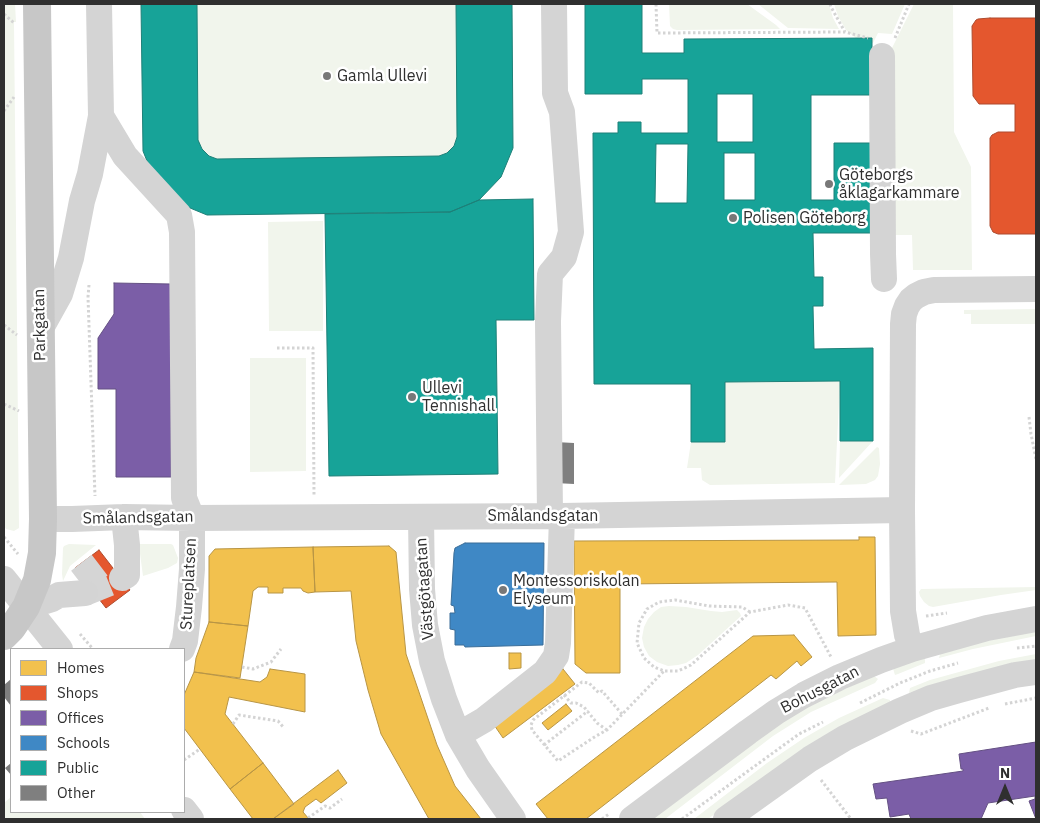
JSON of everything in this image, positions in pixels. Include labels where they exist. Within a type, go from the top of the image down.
[{"type":"main road","name":"Parkgatan","points":[[4,636],[12,628],[26,607],[37,580],[42,553],[37,4]]},
{"type":"street","points":[[40,330],[60,294],[71,258],[101,116],[99,4]]},
{"type":"street","points":[[458,735],[484,720],[545,672],[556,656],[558,643],[548,321],[550,274],[564,257],[571,232],[562,112],[555,93],[554,4]]},
{"type":"street","points":[[882,56],[882,254],[884,279]]},
{"type":"street","name":"Stureplatsen","points":[[101,116],[125,156],[179,215],[182,232],[184,498],[192,518],[192,569],[185,641],[182,648]]},
{"type":"street","points":[[912,649],[907,635],[903,611],[904,314],[911,300],[916,296],[934,290],[1036,289]]},
{"type":"street","name":"Smålandsgatan","points":[[43,519],[124,517],[553,516],[902,510]]},
{"type":"street","points":[[119,560],[124,517]]},
{"type":"street","name":"Västgötagatan","points":[[421,517],[422,589],[425,624],[432,662],[458,735],[478,769],[513,819]]},
{"type":"street","points":[[4,579],[59,648]]},
{"type":"street","points":[[26,607],[74,590]]},
{"type":"street","name":"Bohusgatan","points":[[632,819],[776,712],[840,677],[912,649],[987,628],[1036,620]]},
{"type":"street","points":[[726,819],[810,758],[900,710],[959,690],[1015,675],[1036,672]]},
{"type":"path","points":[[656,4],[657,34],[845,32],[830,4]]},
{"type":"path","points":[[882,56],[894,41],[909,4]]},
{"type":"path","points":[[89,277],[88,297],[95,498]]},
{"type":"path","points":[[277,348],[313,348],[314,496]]},
{"type":"path","points":[[1029,417],[1036,458]]},
{"type":"path","points":[[4,538],[19,556]]},
{"type":"path","points":[[750,612],[742,607],[709,606],[675,600],[659,602],[647,609],[639,623],[638,643],[644,658],[654,667],[664,671],[678,671],[690,665],[750,612],[788,605],[805,608],[832,660]]},
{"type":"path","points":[[77,630],[92,648]]},
{"type":"path","points":[[1008,650],[1036,646]]},
{"type":"path","points":[[242,667],[253,669],[271,662],[281,649]]},
{"type":"path","points":[[882,690],[930,671],[964,661]]},
{"type":"path","points":[[622,714],[602,690],[599,693],[589,683],[582,682],[532,721],[531,725],[532,730],[558,761],[607,730],[664,671]]},
{"type":"path","points":[[564,695],[571,703],[581,704],[597,723],[607,730]]},
{"type":"path","points":[[544,745],[588,711]]},
{"type":"path","points":[[233,724],[239,715],[278,721],[284,728]]},
{"type":"path","points":[[185,759],[200,749]]},
{"type":"path","points":[[820,778],[851,819]]},
{"type":"path","points":[[308,818],[325,806],[330,808],[342,799]]},
{"type":"shaded area","points":[[4,4],[15,4],[16,22],[14,22],[19,528],[14,531],[6,529],[4,526]]},
{"type":"shaded area","name":"Gamla Ullevi","points":[[141,4],[512,4],[513,148],[501,177],[479,200],[450,212],[207,215],[155,181],[143,151]]},
{"type":"shaded area","points":[[669,4],[747,4],[780,29],[677,30],[670,26]]},
{"type":"shaded area","points":[[758,4],[829,4],[839,29],[788,28]]},
{"type":"shaded area","points":[[834,4],[905,4],[892,34],[878,33],[873,43],[858,40],[846,30]]},
{"type":"shaded area","points":[[914,4],[953,4],[954,132],[971,167],[972,270],[913,270],[912,235],[887,235],[886,60]]},
{"type":"shaded area","points":[[323,221],[323,331],[269,331],[268,222]]},
{"type":"shaded area","points":[[1036,309],[1036,324],[971,324],[971,314],[964,314],[964,310]]},
{"type":"shaded area","points":[[250,358],[306,358],[306,471],[250,472]]},
{"type":"shaded area","points":[[840,381],[835,483],[710,485],[702,480],[701,468],[687,468],[691,442],[725,441],[725,382]]},
{"type":"shaded area","points":[[840,441],[873,441],[839,478]]},
{"type":"shaded area","points":[[877,447],[879,448],[880,464],[878,476],[875,480],[866,484],[839,485]]},
{"type":"shaded area","points":[[69,544],[96,545],[70,566],[63,581],[63,548]]},
{"type":"shaded area","points":[[140,544],[173,545],[178,558],[177,563],[143,576]]},
{"type":"shaded area","points":[[1036,587],[1036,590],[933,607],[924,602],[919,592],[921,589]]},
{"type":"shaded area","points":[[669,606],[722,612],[737,610],[741,616],[698,655],[686,663],[668,666],[657,662],[649,656],[642,638],[648,619],[661,607]]},
{"type":"shaded area","points":[[1036,628],[1036,636],[939,658],[941,651]]},
{"type":"shaded area","points":[[1036,654],[1036,662],[909,693],[910,688],[930,680],[999,661]]},
{"type":"shaded area","points":[[925,657],[925,663],[895,675],[893,668]]},
{"type":"shaded area","points":[[874,676],[878,679],[875,683],[811,712],[773,736],[665,819],[649,819],[802,708]]},
{"type":"shaded area","points":[[883,698],[890,700],[890,703],[771,772],[708,819],[694,819],[767,763],[804,738],[839,718]]},
{"type":"shaded area","points":[[10,798],[10,813],[141,813],[145,819],[4,819],[4,803]]},
{"type":"building: Homes","points":[[859,537],[875,537],[876,635],[838,636],[837,582],[620,584],[620,673],[586,673],[575,664],[574,541],[859,540]]},
{"type":"building: Homes","points":[[389,546],[396,552],[406,654],[437,745],[455,786],[481,819],[429,819],[381,734],[356,641],[351,591],[315,592],[313,547]]},
{"type":"building: Homes","points":[[313,547],[315,592],[308,593],[301,588],[283,588],[283,593],[268,593],[268,587],[258,587],[253,591],[248,626],[209,622],[209,556],[215,549]]},
{"type":"building: Homes","points":[[209,622],[248,626],[240,678],[194,672],[196,658]]},
{"type":"building: Homes","points":[[794,635],[812,657],[801,666],[797,661],[776,679],[771,675],[586,819],[548,819],[536,804],[753,636]]},
{"type":"building: Homes","points":[[509,653],[521,653],[521,668],[509,669]]},
{"type":"building: Homes","points":[[270,669],[305,674],[305,712],[229,697],[225,714],[263,763],[230,789],[185,729],[185,693],[194,672],[260,682],[267,677]]},
{"type":"building: Homes","points":[[563,669],[575,684],[503,738],[492,722]]},
{"type":"building: Homes","points":[[566,704],[572,711],[548,730],[542,723]]},
{"type":"building: Homes","points":[[263,763],[294,804],[273,819],[253,819],[230,789]]},
{"type":"building: Homes","points":[[338,770],[347,783],[321,803],[316,799],[305,807],[303,812],[309,819],[273,819]]},
{"type":"building: Shops","points":[[1036,18],[1036,234],[998,234],[993,232],[990,226],[990,138],[998,132],[1015,132],[1015,104],[979,104],[973,96],[972,26],[978,19]]},
{"type":"building: Shops","points":[[99,550],[130,590],[106,608],[75,568]]},
{"type":"building: Offices","points":[[114,283],[171,284],[171,477],[116,477],[116,389],[98,389],[98,338],[114,314]]},
{"type":"building: Offices","points":[[1036,742],[1036,819],[1029,801],[1035,799],[1035,796],[988,803],[981,819],[911,819],[909,814],[890,817],[887,798],[876,799],[873,784],[963,771],[959,754]]},
{"type":"building: Schools","points":[[465,543],[544,543],[543,645],[465,647],[464,645],[455,645],[455,630],[450,629],[450,613],[455,613],[454,606],[451,605],[454,553],[455,548]]},
{"type":"building: Public","points":[[141,4],[197,4],[198,140],[202,149],[209,156],[217,159],[439,156],[447,153],[454,146],[457,137],[456,4],[512,4],[513,148],[501,177],[479,200],[450,212],[207,215],[178,203],[155,181],[143,151]]},
{"type":"building: Public","name":"Polisen Göteborg","points":[[585,4],[642,4],[642,53],[684,53],[684,39],[872,38],[872,95],[811,95],[811,200],[834,200],[834,143],[871,143],[871,233],[813,233],[814,277],[823,277],[823,306],[813,306],[814,349],[873,348],[873,441],[840,441],[840,381],[725,382],[725,442],[691,442],[691,384],[594,384],[593,133],[618,133],[618,122],[641,122],[641,133],[688,133],[688,79],[642,79],[642,94],[585,94]],"holes":[[[717,94],[753,94],[753,142],[717,142]],[[656,144],[688,144],[687,203],[655,203]],[[724,153],[755,153],[755,200],[724,200]]]},
{"type":"building: Public","name":"Ullevi Tennishall","points":[[533,199],[534,320],[496,320],[498,474],[329,476],[325,214],[450,212],[479,200]]},
{"type":"building: Other","points":[[555,442],[574,443],[574,484],[555,483]]},
{"type":"building: Other","points":[[10,680],[10,705],[4,697],[4,685]]},
{"type":"building: Other","points":[[10,764],[10,774],[5,768]]},
{"type":"tunnel","points":[[79,581],[109,558]]},
{"type":"tunnel","points":[[85,593],[122,578]]},
{"type":"place","name":"Gamla Ullevi","points":[[327,76]]},
{"type":"place","name":"Göteborgs åklagarkammare","points":[[829,184]]},
{"type":"place","name":"Polisen Göteborg","points":[[733,218]]},
{"type":"place","name":"Ullevi Tennishall","points":[[412,397]]},
{"type":"place","name":"Montessoriskolan Elyseum","points":[[503,590]]}]
